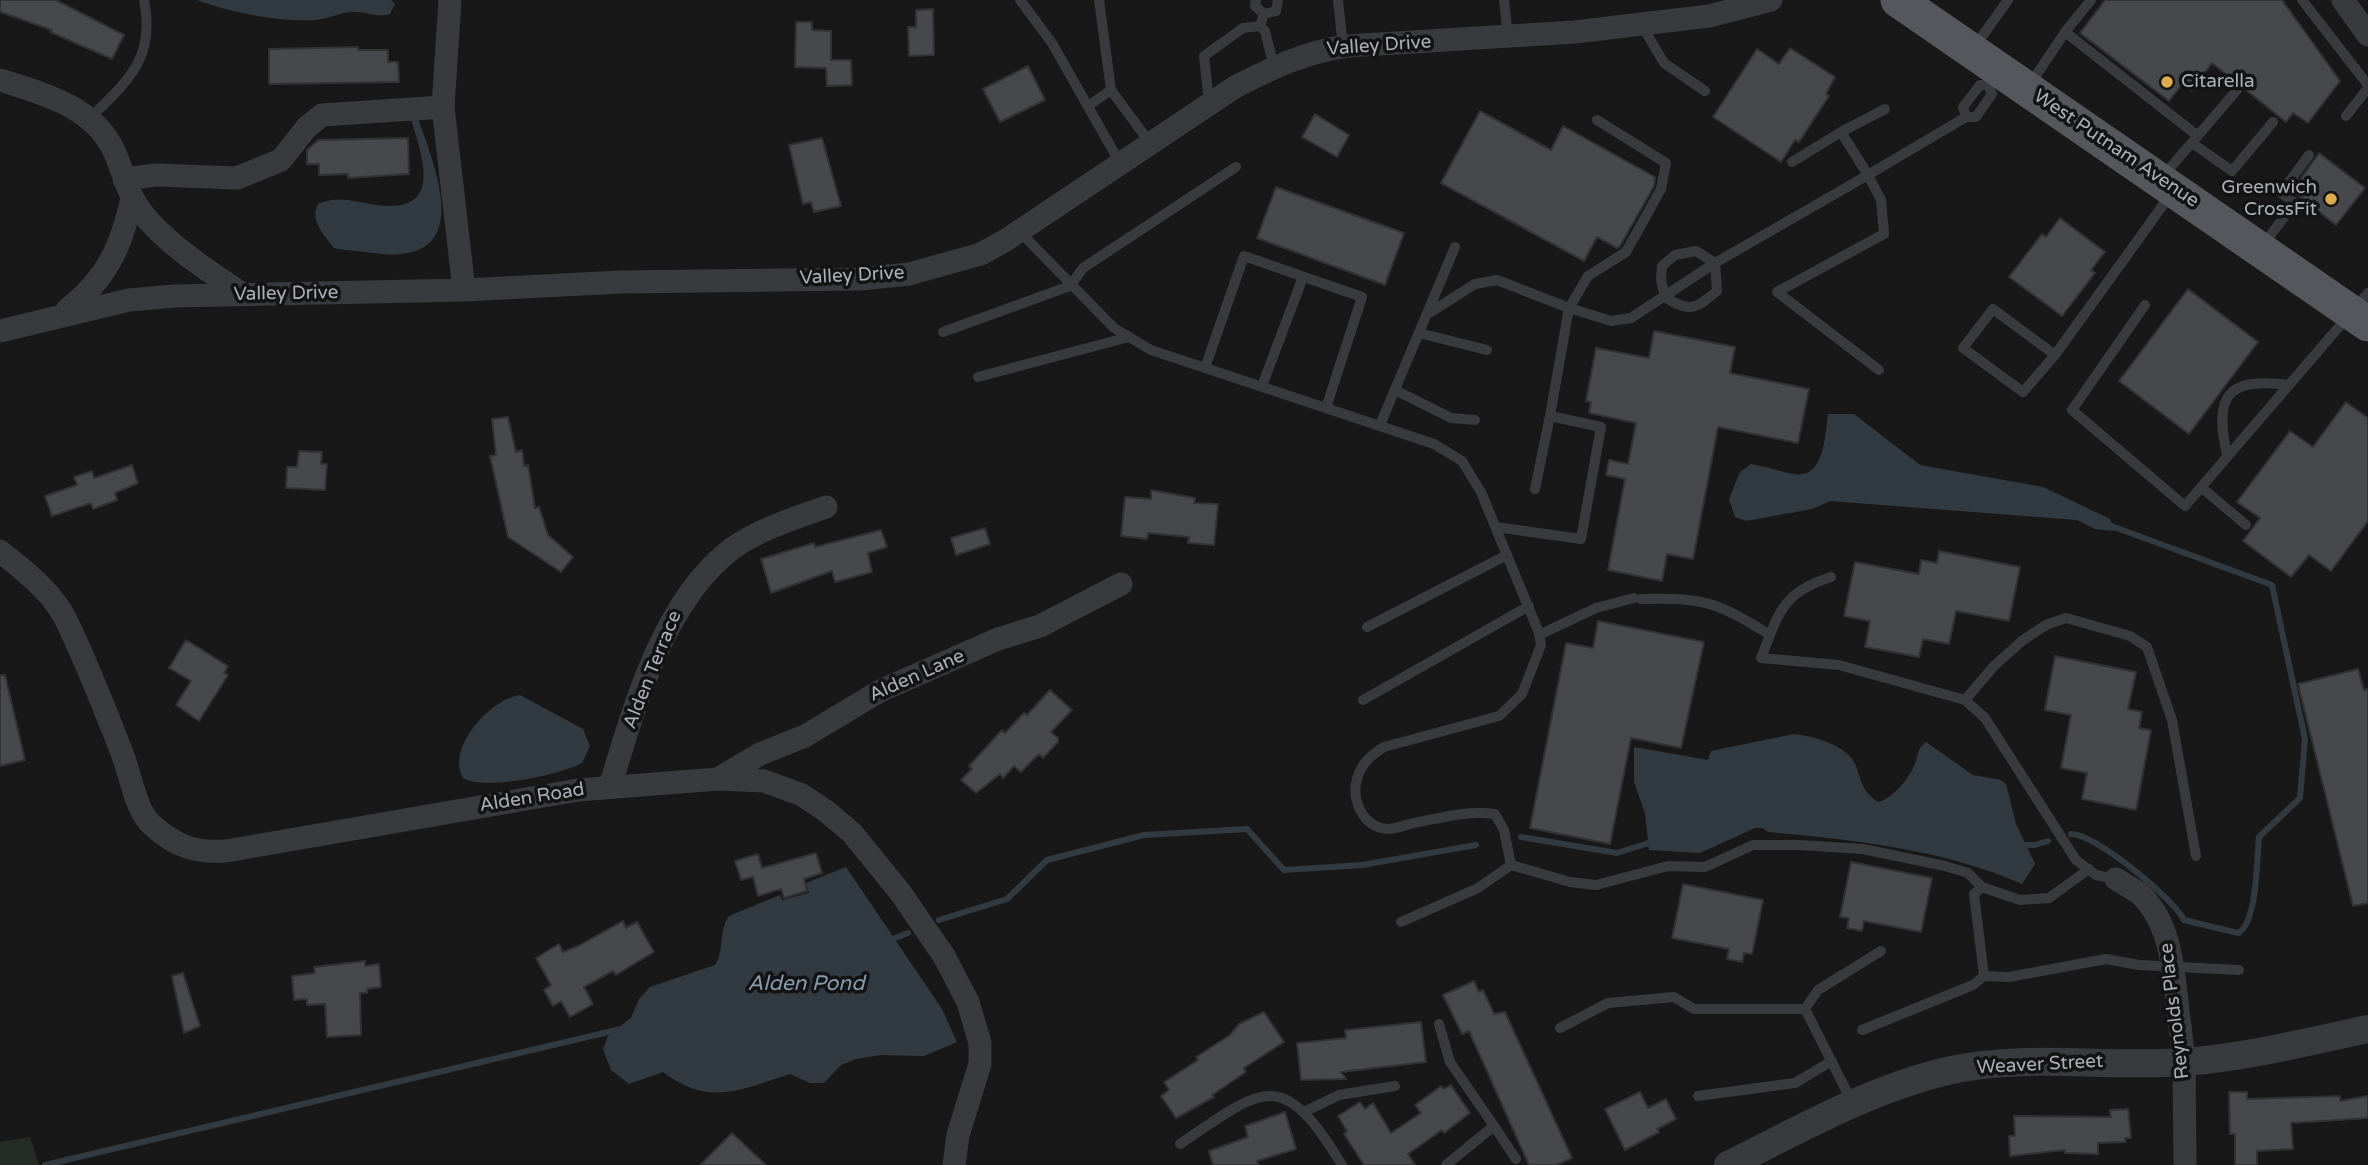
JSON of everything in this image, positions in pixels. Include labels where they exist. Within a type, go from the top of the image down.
[{"type":"main road","name":"West Putnam Avenue","points":[[1898,0],[1971,51],[2005,81],[2168,184],[2260,248],[2362,309]]},
{"type":"street","points":[[450,0],[443,107],[464,290]]},
{"type":"street","name":"Valley Drive","points":[[0,331],[61,314],[129,300],[464,290],[621,282],[885,277],[909,274],[981,254],[1209,104],[1274,67],[1312,52],[1343,47],[1507,38],[1641,24],[1709,16],[1770,0]]},
{"type":"street","points":[[2343,0],[2368,35]]},
{"type":"street","points":[[0,80],[91,117],[107,136],[128,189],[142,213],[189,256],[244,295]]},
{"type":"street","points":[[128,189],[156,175],[237,178],[281,160],[307,127],[322,115],[443,107]]},
{"type":"street","points":[[61,314],[91,290],[108,267],[125,230],[128,189]]},
{"type":"street","name":"Alden Terrace","points":[[610,787],[662,638],[685,595],[705,572],[734,547],[764,531],[826,507]]},
{"type":"street","name":"Alden Road","points":[[0,551],[39,584],[65,618],[123,754],[143,812],[152,825],[183,846],[200,852],[226,851],[473,807],[610,787],[688,784],[718,779],[764,781],[802,795],[852,833],[900,892],[944,956],[968,1002],[980,1043],[980,1064],[958,1135],[954,1165]]},
{"type":"street","name":"Alden Lane","points":[[718,779],[760,754],[805,736],[880,691],[998,639],[1040,626],[1121,584]]},
{"type":"street","name":"Reynolds Place","points":[[2116,879],[2139,892],[2154,906],[2166,929],[2184,1062],[2185,1165]]},
{"type":"street","name":"Weaver Street","points":[[1728,1165],[1853,1104],[1905,1082],[1949,1071],[2002,1063],[2184,1062],[2368,1030]]},
{"type":"lane","points":[[91,117],[137,69],[145,36],[144,0]]},
{"type":"lane","points":[[1020,0],[1052,43],[1120,163]]},
{"type":"lane","points":[[1099,0],[1111,90],[1150,143]]},
{"type":"lane","points":[[1256,0],[1255,6],[1264,14]]},
{"type":"lane","points":[[1264,14],[1276,11],[1278,0]]},
{"type":"lane","points":[[1338,0],[1343,47]]},
{"type":"lane","points":[[1504,0],[1507,38]]},
{"type":"lane","points":[[1971,51],[2008,0]]},
{"type":"lane","points":[[1426,315],[1475,284],[1497,280],[1611,321],[1631,318],[1715,263],[1966,117],[1976,117],[1992,94],[2065,32],[2091,0]]},
{"type":"lane","points":[[2302,0],[2368,87],[2346,116]]},
{"type":"lane","points":[[1260,26],[1264,14]]},
{"type":"lane","points":[[1641,24],[1664,63],[1705,91]]},
{"type":"lane","points":[[1260,26],[1265,31],[1274,67]]},
{"type":"lane","points":[[1209,104],[1204,56],[1243,28],[1260,26]]},
{"type":"lane","points":[[2065,32],[2232,171],[2273,122]]},
{"type":"lane","points":[[1966,117],[1963,107],[1980,85],[2005,81]]},
{"type":"lane","points":[[1088,106],[1111,90]]},
{"type":"lane","points":[[2055,355],[1993,309],[1963,348],[2023,392],[2055,355],[2195,139],[2237,90]]},
{"type":"lane","points":[[1792,162],[1841,132],[1885,110]]},
{"type":"lane","points":[[1535,489],[1569,308],[1588,276],[1626,252],[1661,189],[1666,163],[1597,120]]},
{"type":"lane","points":[[1841,132],[1881,200],[1884,234],[1777,292],[1879,370]]},
{"type":"lane","points":[[2260,248],[2295,203],[2281,193],[2309,155]]},
{"type":"lane","points":[[943,332],[1070,286],[1083,268],[1236,166]]},
{"type":"lane","points":[[1019,231],[1114,328],[1151,350],[1434,444],[1462,461],[1481,492],[1529,606],[1540,640],[1522,694],[1499,716],[1384,747],[1371,755],[1359,772],[1354,788],[1363,815],[1372,824],[1387,829],[1475,811],[1495,814],[1504,830],[1511,865]]},
{"type":"lane","points":[[1380,425],[1455,247]]},
{"type":"lane","points":[[1665,297],[1662,266],[1675,255],[1696,251],[1715,263]]},
{"type":"lane","points":[[1205,368],[1244,256],[1362,298],[1326,408]]},
{"type":"lane","points":[[1665,297],[1682,307],[1698,307],[1717,291],[1715,263]]},
{"type":"lane","points":[[1262,386],[1303,277]]},
{"type":"lane","points":[[2145,305],[2072,410],[2185,506],[2288,385],[2362,309]]},
{"type":"lane","points":[[1419,333],[1488,350]]},
{"type":"lane","points":[[978,377],[1129,337]]},
{"type":"lane","points":[[2227,455],[2220,422],[2224,403],[2241,385],[2260,381],[2288,385]]},
{"type":"lane","points":[[1395,390],[1451,418],[1475,420]]},
{"type":"lane","points":[[1496,527],[1581,539],[1601,427],[1550,416]]},
{"type":"lane","points":[[2201,487],[2246,524]]},
{"type":"lane","points":[[1367,626],[1507,555]]},
{"type":"lane","points":[[1830,577],[1793,593],[1780,610],[1761,658],[1839,665],[1965,700],[1985,718],[2076,860],[2096,875],[2116,879]]},
{"type":"lane","points":[[1540,640],[1595,608],[1638,599],[1687,598],[1723,606],[1770,635]]},
{"type":"lane","points":[[1363,700],[1529,606]]},
{"type":"lane","points":[[1965,700],[1994,666],[2023,640],[2046,625],[2066,618],[2130,636],[2147,647],[2172,720],[2196,856]]},
{"type":"lane","points":[[1511,865],[1570,882],[1597,885],[1668,866],[1705,867],[1753,845],[1863,849],[1968,873],[1982,887],[2020,900],[2049,898],[2089,869]]},
{"type":"lane","points":[[1401,922],[1478,888],[1511,865]]},
{"type":"lane","points":[[1982,887],[1974,894],[1984,976]]},
{"type":"lane","points":[[1805,1009],[1818,990],[1881,951]]},
{"type":"lane","points":[[1862,1030],[1973,985],[1984,976],[2008,976],[2106,959],[2139,965],[2239,970]]},
{"type":"lane","points":[[1560,1028],[1608,1003],[1674,997],[1694,1009],[1805,1009]]},
{"type":"lane","points":[[1805,1009],[1853,1104]]},
{"type":"lane","points":[[1439,1024],[1450,1062],[1516,1159]]},
{"type":"lane","points":[[1698,1096],[1795,1083],[1832,1062]]},
{"type":"lane","points":[[1306,1111],[1339,1095],[1395,1086]]},
{"type":"lane","points":[[1180,1144],[1243,1101],[1256,1097],[1287,1098],[1306,1111],[1318,1125],[1342,1165]]},
{"type":"lane","points":[[1446,1165],[1494,1126]]},
{"type":"shaded area","points":[[30,1137],[39,1165],[0,1165],[0,1142]]},
{"type":"water","points":[[197,0],[391,0],[395,4],[390,14],[385,15],[353,12],[320,19],[286,20],[255,16]]},
{"type":"water","points":[[411,119],[418,119],[435,169],[441,216],[436,235],[423,248],[400,254],[334,248],[317,222],[315,216],[318,204],[340,200],[398,206],[412,201],[420,192],[424,180],[423,166]]},
{"type":"water","points":[[1828,414],[1854,414],[1920,465],[2043,487],[2110,519],[2114,531],[2095,529],[2077,520],[1830,501],[1812,509],[1746,521],[1735,517],[1729,499],[1740,472],[1751,464],[1794,474],[1804,474],[1812,470],[1822,453]]},
{"type":"water","points":[[520,695],[583,729],[590,746],[582,763],[522,780],[487,783],[463,778],[459,766],[461,753],[474,726],[496,705]]},
{"type":"water","points":[[1794,734],[1820,739],[1846,752],[1856,766],[1866,790],[1878,802],[1889,797],[1904,783],[1926,742],[1973,775],[2001,780],[2006,784],[2016,824],[2035,864],[2022,884],[1992,872],[1930,854],[1865,843],[1768,832],[1763,828],[1755,828],[1700,853],[1649,850],[1645,813],[1634,782],[1634,747],[1708,760],[1711,751]]},
{"type":"water","name":"Alden Pond","points":[[846,867],[942,1009],[957,1042],[924,1056],[881,1055],[856,1059],[841,1065],[824,1083],[810,1083],[790,1074],[725,1092],[696,1089],[663,1072],[629,1084],[611,1070],[603,1049],[608,1036],[631,1018],[639,999],[650,987],[715,965],[729,916],[780,895],[782,900],[809,893],[806,883]]},
{"type":"building","points":[[0,0],[56,0],[124,35],[112,59],[50,32],[52,30],[0,12]]},
{"type":"building","points":[[2105,0],[2282,0],[2340,81],[2308,123],[2293,113],[2286,122],[2212,63],[2191,91],[2182,84],[2169,101],[2080,33]]},
{"type":"building","points":[[933,9],[934,55],[909,56],[908,27],[916,27],[916,10]]},
{"type":"building","points":[[796,22],[812,22],[812,30],[831,31],[831,60],[851,60],[852,85],[827,86],[826,68],[795,67]]},
{"type":"building","points":[[358,47],[358,50],[388,50],[388,62],[398,62],[399,82],[269,84],[269,49]]},
{"type":"building","points":[[1790,48],[1835,77],[1826,94],[1829,96],[1799,142],[1795,140],[1781,162],[1713,117],[1757,49],[1779,64]]},
{"type":"building","points":[[1028,66],[1045,100],[1000,122],[983,89]]},
{"type":"building","points":[[1480,111],[1551,150],[1563,126],[1655,177],[1654,186],[1620,246],[1617,248],[1597,237],[1584,261],[1441,183]]},
{"type":"building","points":[[1315,114],[1349,135],[1337,157],[1302,137]]},
{"type":"building","points":[[408,138],[409,174],[348,178],[348,174],[319,175],[319,164],[307,164],[307,150],[318,140]]},
{"type":"building","points":[[822,138],[841,206],[814,212],[811,202],[803,204],[789,145]]},
{"type":"building","points":[[2319,153],[2365,188],[2336,225],[2292,191]]},
{"type":"building","points":[[1276,187],[1404,233],[1385,285],[1257,238]]},
{"type":"building","points":[[2060,218],[2105,252],[2091,270],[2095,273],[2062,316],[2009,277],[2042,234],[2046,237]]},
{"type":"building","points":[[2188,289],[2258,342],[2189,434],[2119,381]]},
{"type":"building","points":[[1654,331],[1735,347],[1730,373],[1809,389],[1798,443],[1718,427],[1693,559],[1667,554],[1662,581],[1608,570],[1625,479],[1606,475],[1609,460],[1628,464],[1636,423],[1589,413],[1591,402],[1586,401],[1596,348],[1649,358]]},
{"type":"building","points":[[2346,402],[2368,418],[2368,521],[2331,571],[2309,555],[2291,577],[2243,541],[2260,518],[2237,502],[2290,431],[2313,447]]},
{"type":"building","points":[[508,417],[516,452],[522,450],[524,466],[528,465],[535,508],[539,507],[548,535],[573,557],[561,572],[508,537],[490,456],[496,455],[492,419]]},
{"type":"building","points":[[299,451],[322,452],[321,464],[327,464],[325,490],[286,488],[287,467],[297,467]]},
{"type":"building","points":[[132,465],[138,483],[115,493],[117,500],[93,509],[91,503],[52,516],[45,496],[77,485],[74,477],[92,471],[94,478]]},
{"type":"building","points":[[1151,490],[1195,498],[1194,503],[1218,504],[1214,545],[1188,543],[1189,537],[1148,533],[1147,539],[1121,536],[1125,497],[1151,499]]},
{"type":"building","points":[[985,528],[990,544],[956,555],[951,538]]},
{"type":"building","points":[[881,530],[887,547],[868,553],[872,572],[835,582],[832,571],[771,593],[761,559],[814,543],[815,547]]},
{"type":"building","points":[[1939,551],[2020,567],[2009,621],[1956,611],[1949,644],[1923,639],[1919,657],[1865,647],[1870,621],[1844,616],[1855,562],[1919,574],[1921,560],[1937,563]]},
{"type":"building","points":[[1598,621],[1704,642],[1681,748],[1631,738],[1610,844],[1530,828],[1566,643],[1593,648]]},
{"type":"building","points":[[186,640],[228,666],[224,673],[228,675],[199,721],[176,705],[191,681],[169,668]]},
{"type":"building","points":[[2055,656],[2136,672],[2128,709],[2142,712],[2139,728],[2151,730],[2136,810],[2082,799],[2087,773],[2061,768],[2071,715],[2045,710]]},
{"type":"building","points":[[2358,669],[2364,690],[2368,689],[2368,903],[2353,906],[2298,684]]},
{"type":"building","points":[[0,675],[5,675],[25,760],[0,766]]},
{"type":"building","points":[[1050,690],[1072,710],[1051,732],[1058,738],[1058,742],[1043,758],[1039,754],[1021,772],[1014,766],[1003,778],[1000,774],[976,793],[961,780],[972,769],[969,766],[1002,730],[1005,733],[1024,713],[1027,715]]},
{"type":"building","points":[[816,853],[822,873],[804,879],[807,891],[784,898],[781,889],[758,896],[753,877],[741,880],[735,861],[758,854],[762,868]]},
{"type":"building","points":[[1851,862],[1932,878],[1921,932],[1864,921],[1862,931],[1847,928],[1849,918],[1840,917]]},
{"type":"building","points":[[1683,884],[1763,900],[1752,954],[1744,953],[1742,962],[1727,959],[1729,949],[1672,938]]},
{"type":"building","points":[[623,921],[626,928],[637,922],[654,952],[616,975],[613,971],[584,987],[593,1004],[570,1017],[561,1001],[553,1006],[544,990],[551,985],[536,958],[559,944],[563,952],[578,946]]},
{"type":"building","points":[[365,961],[365,966],[379,964],[381,987],[360,993],[361,1035],[327,1037],[325,1004],[307,1005],[307,999],[294,1000],[292,976],[315,973],[314,967]]},
{"type":"building","points":[[183,973],[200,1026],[184,1033],[172,976]]},
{"type":"building","points":[[1474,981],[1479,992],[1483,990],[1494,1014],[1505,1012],[1572,1158],[1556,1165],[1529,1165],[1469,1031],[1462,1034],[1443,995]]},
{"type":"building","points":[[1264,1012],[1284,1042],[1244,1068],[1246,1072],[1212,1095],[1214,1097],[1176,1118],[1161,1096],[1169,1090],[1164,1082],[1198,1060],[1196,1057],[1230,1035],[1239,1024]]},
{"type":"building","points":[[1421,1022],[1426,1062],[1341,1072],[1346,1079],[1301,1080],[1297,1043],[1346,1038],[1345,1030]]},
{"type":"building","points":[[1451,1085],[1470,1113],[1444,1133],[1442,1130],[1408,1154],[1415,1165],[1364,1165],[1344,1134],[1347,1131],[1338,1116],[1360,1102],[1365,1109],[1373,1103],[1391,1133],[1421,1113],[1415,1105],[1441,1086],[1444,1089]]},
{"type":"building","points":[[1640,1092],[1648,1108],[1666,1099],[1676,1119],[1657,1129],[1659,1132],[1625,1150],[1605,1109]]},
{"type":"building","points":[[2229,1092],[2247,1092],[2247,1099],[2340,1096],[2340,1101],[2368,1096],[2368,1118],[2291,1123],[2293,1149],[2257,1151],[2257,1165],[2235,1165],[2235,1134],[2230,1134]]},
{"type":"building","points":[[2128,1109],[2131,1138],[2125,1138],[2126,1142],[2098,1143],[2098,1154],[2065,1153],[2065,1150],[2010,1156],[2009,1136],[2015,1136],[2014,1116],[2111,1117],[2110,1110]]},
{"type":"building","points":[[1285,1112],[1296,1149],[1257,1161],[1259,1165],[1213,1165],[1209,1151],[1248,1137],[1245,1126]]},
{"type":"building","points":[[732,1133],[766,1165],[700,1165]]},
{"type":"waterway","points":[[2071,834],[2097,844],[2132,868],[2165,897],[2184,920],[2238,933],[2249,917],[2252,904],[2259,837],[2300,798],[2305,739],[2272,585],[2106,524]]},
{"type":"waterway","points":[[939,920],[1007,899],[1047,860],[1144,835],[1247,829],[1284,870],[1362,865],[1476,845]]},
{"type":"waterway","points":[[1521,837],[1617,853],[1652,842]]},
{"type":"waterway","points":[[2017,845],[2035,845],[2048,841]]},
{"type":"waterway","points":[[890,940],[908,933]]},
{"type":"waterway","points":[[45,1165],[621,1029]]},
{"type":"place","name":"Citarella","points":[[2167,82]]},
{"type":"place","name":"Greenwich CrossFit","points":[[2331,199]]}]
